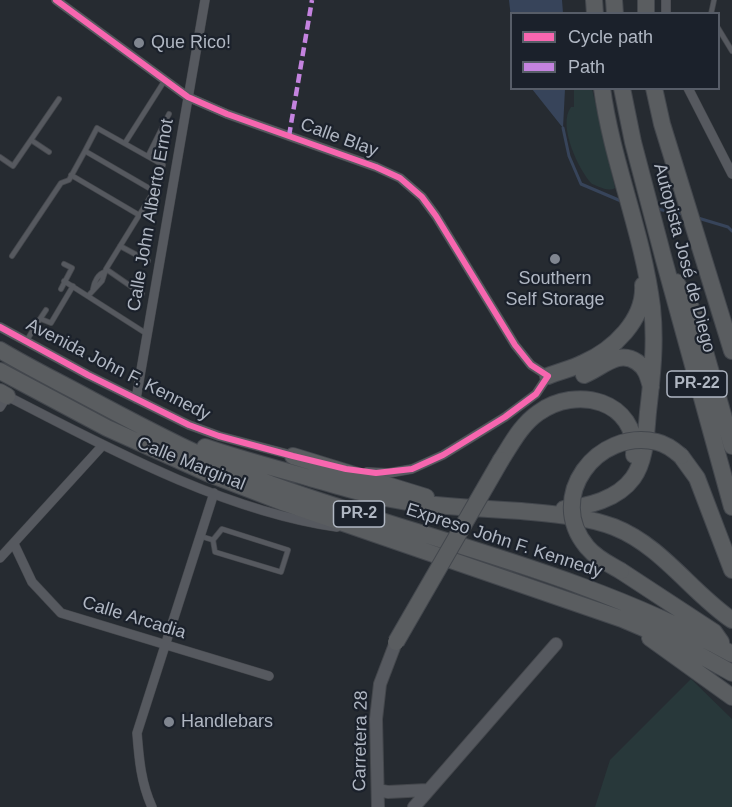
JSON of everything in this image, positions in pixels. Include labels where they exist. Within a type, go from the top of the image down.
[{"type":"highway","points":[[541,513],[584,507],[614,495],[627,484],[639,465],[647,430],[654,366],[653,325],[648,284],[602,90]]},
{"type":"highway","name":"Autopista José de Diego","points":[[622,90],[633,142],[664,260],[732,507]]},
{"type":"highway","name":"Autopista José de Diego","points":[[655,90],[732,351]]},
{"type":"highway","points":[[548,376],[585,363],[620,338],[637,315],[643,294],[637,240]]},
{"type":"highway","points":[[664,260],[694,313],[732,446]]},
{"type":"highway","name":"Expreso John F. Kennedy","points":[[0,350],[178,446],[282,488],[502,559],[640,609],[694,633],[730,653]]},
{"type":"highway","points":[[548,376],[561,380],[575,378],[615,358],[625,357],[641,365],[647,372],[651,388]]},
{"type":"highway","name":"Expreso John F. Kennedy","points":[[0,371],[106,428],[207,473],[285,503],[622,619],[676,642],[732,674]]},
{"type":"highway","points":[[396,642],[501,460],[523,426],[547,407],[573,399],[590,399],[604,402],[616,410],[625,421],[633,436],[635,451],[627,479],[614,495]]},
{"type":"highway","points":[[730,653],[714,632],[597,557],[587,548],[573,522],[572,500],[582,472],[599,454],[623,443],[659,442],[681,456],[697,478],[732,570]]},
{"type":"highway","points":[[178,446],[196,444],[381,498],[447,506],[541,513],[582,518],[601,523],[630,535],[662,558],[732,620]]},
{"type":"highway","points":[[293,456],[411,491],[447,506]]},
{"type":"highway","points":[[622,619],[732,697]]},
{"type":"street","name":"Calle Blay","points":[[56,0],[188,97],[227,114],[376,167],[400,178],[422,197],[436,216],[515,345],[531,365],[548,376]]},
{"type":"street","name":"Calle John Alberto Ernot","points":[[136,399],[205,0]]},
{"type":"street","points":[[689,90],[732,174]]},
{"type":"street","name":"Avenida John F. Kennedy","points":[[0,327],[189,425],[219,436],[293,456],[346,469],[376,473],[412,469],[443,455],[505,417],[536,394],[548,376]]},
{"type":"street","name":"Calle Marginal","points":[[2,398],[214,493],[298,522],[372,532]]},
{"type":"street","points":[[0,558],[104,445]]},
{"type":"street","points":[[152,807],[141,773],[137,733],[214,493]]},
{"type":"street","name":"Calle Arcadia","points":[[14,544],[32,582],[61,613],[269,676]]},
{"type":"street","name":"Carretera 28","points":[[378,807],[376,719],[380,684],[396,642]]},
{"type":"street","points":[[414,807],[556,644]]},
{"type":"street","points":[[378,790],[388,792],[427,790]]},
{"type":"lane","points":[[720,31],[732,51]]},
{"type":"lane","points":[[125,143],[165,80]]},
{"type":"lane","points":[[0,158],[13,166],[59,99]]},
{"type":"lane","points":[[148,156],[169,114]]},
{"type":"lane","points":[[12,256],[26,239],[61,183],[69,180],[97,128],[163,165],[154,190],[102,281],[88,296]]},
{"type":"lane","points":[[31,140],[48,152]]},
{"type":"lane","points":[[85,151],[154,190]]},
{"type":"lane","points":[[72,174],[139,215]]},
{"type":"lane","points":[[120,246],[148,261]]},
{"type":"lane","points":[[60,289],[72,268],[64,264]]},
{"type":"lane","points":[[106,271],[142,294]]},
{"type":"lane","points":[[64,281],[147,334]]},
{"type":"lane","points":[[41,319],[51,323],[73,286]]},
{"type":"lane","points":[[26,342],[46,310]]},
{"type":"lane","points":[[222,529],[288,550],[281,572],[215,552],[213,540],[222,529]]},
{"type":"lane","points":[[201,536],[213,540]]},
{"type":"shaded area","points":[[574,90],[592,90],[615,188],[604,189],[592,184],[581,169],[568,136],[567,115],[571,107],[574,107]]},
{"type":"shaded area","points":[[691,679],[732,719],[732,807],[595,807],[610,760]]},
{"type":"water","points":[[509,0],[562,0],[563,12],[510,12]]},
{"type":"water","points":[[533,90],[565,90],[563,128]]},
{"type":"waterway","points":[[563,128],[569,156],[581,184],[621,201]]},
{"type":"waterway","points":[[657,209],[683,214]]},
{"type":"waterway","points":[[698,218],[728,227],[732,231]]},
{"type":"marked path","points":[[289,136],[312,0]]},
{"type":"cycle path","points":[[0,327],[88,375],[189,425],[219,436],[293,456],[346,469],[376,473],[412,469],[443,455],[505,417],[536,394],[548,376],[531,365],[515,345],[436,216],[422,197],[400,178],[376,167],[227,114],[188,97],[56,0]]},
{"type":"place","name":"Que Rico!","points":[[139,43]]},
{"type":"place","name":"Southern Self Storage","points":[[555,259]]},
{"type":"place","name":"Handlebars","points":[[169,722]]}]
